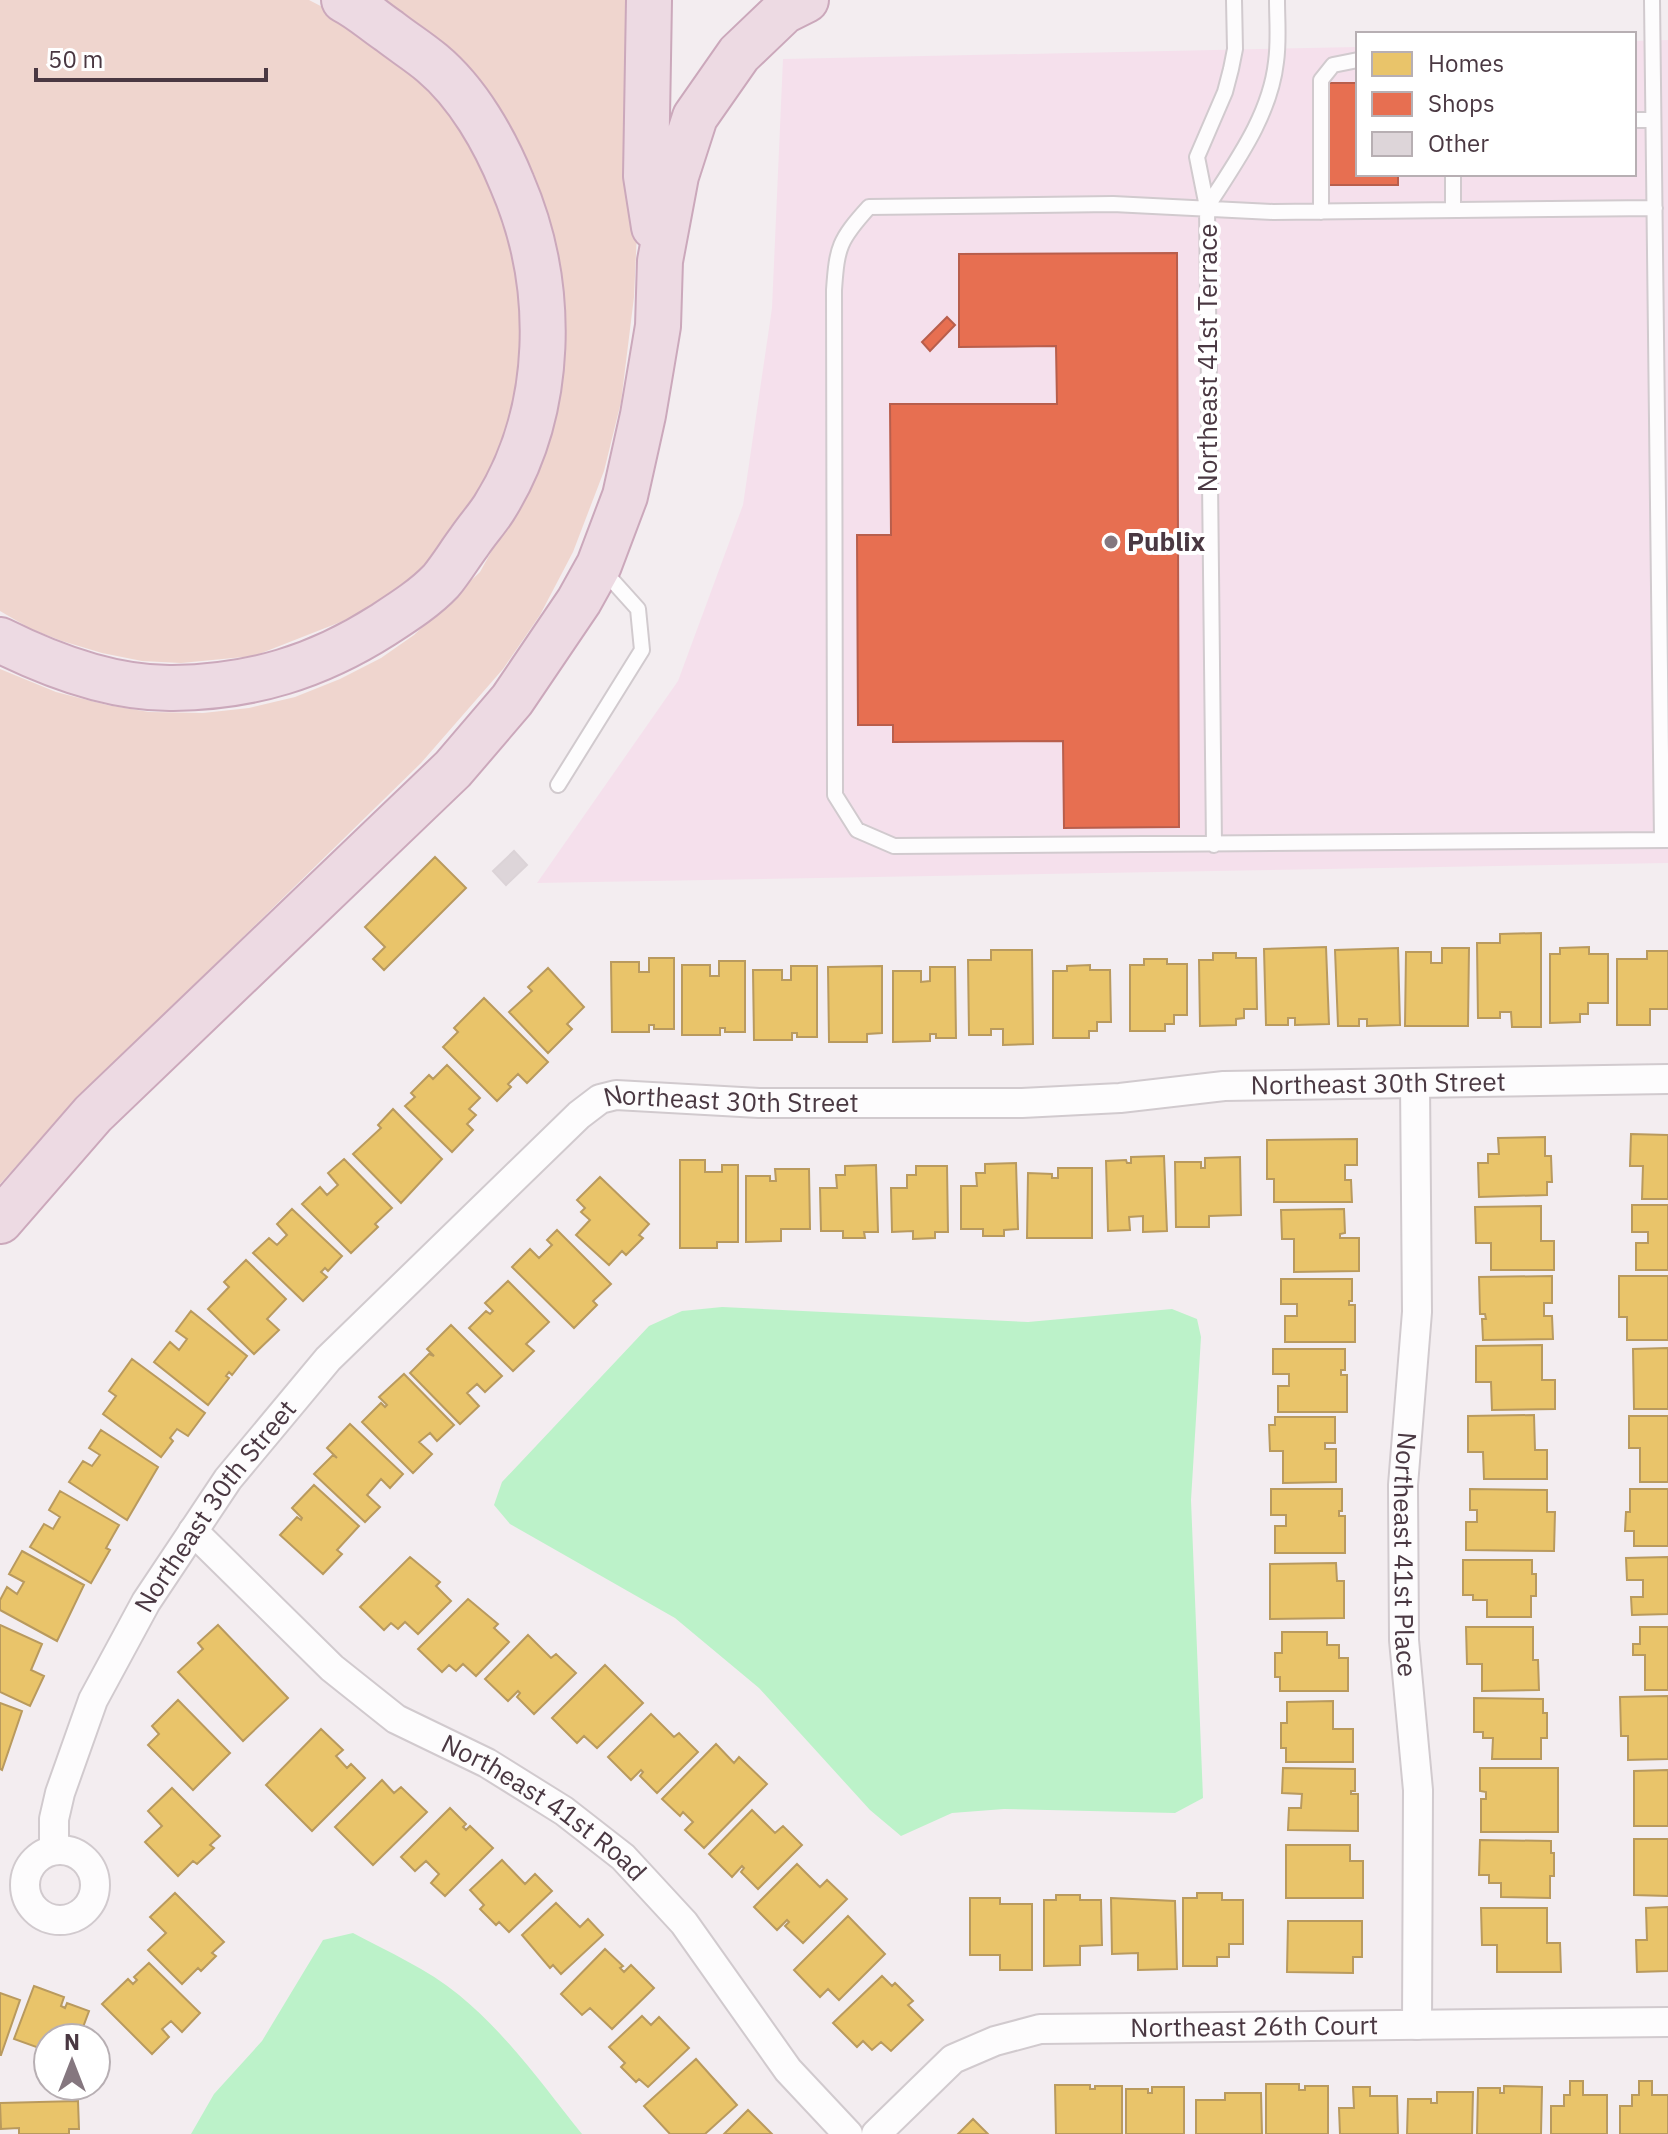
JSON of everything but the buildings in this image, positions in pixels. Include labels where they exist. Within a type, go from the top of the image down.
[{"type":"highway","points":[[0,640],[45,662],[112,681],[170,688],[234,684],[294,669],[346,648],[404,612],[441,581],[495,507],[517,463],[531,422],[541,368],[543,314],[538,261],[520,201],[496,144],[468,104],[434,64],[344,0]]},
{"type":"highway","points":[[649,0],[646,176],[660,261]]},
{"type":"highway","points":[[0,1221],[93,1114],[453,769],[512,700],[579,601],[599,565],[625,496],[658,326],[660,261],[676,176],[695,117],[739,54],[784,11],[806,0]]},
{"type":"street","name":"Northeast 30th Street","points":[[54,1850],[54,1819],[60,1793],[93,1700],[146,1602],[228,1479],[328,1359],[579,1115],[600,1099],[616,1095],[759,1103],[1022,1103],[1120,1098],[1224,1086],[1668,1079]]},
{"type":"street","name":"Northeast 41st Place","points":[[1415,1083],[1417,1312],[1403,1485],[1404,1640],[1418,1790],[1417,2025]]},
{"type":"street","name":"Northeast 41st Road","points":[[193,1531],[332,1668],[396,1719],[487,1763],[564,1811],[623,1857],[684,1923],[788,2070],[848,2134]]},
{"type":"street","name":"Northeast 26th Court","points":[[876,2134],[953,2059],[995,2041],[1040,2029],[1668,2022]]},
{"type":"lane","name":"Northeast 41st Terrace","points":[[1214,845],[1207,207],[1197,157],[1225,92],[1231,69],[1236,27],[1234,0]]},
{"type":"lane","name":"Northeast 41st Terrace","points":[[1207,207],[1251,135],[1269,94],[1276,65],[1277,0]]},
{"type":"lane","points":[[1652,0],[1661,92],[1653,120],[1661,156],[1655,208],[1663,470],[1665,840],[894,846],[857,830],[835,795],[834,290],[837,252],[851,226],[869,207],[1113,204],[1321,212],[1655,208]]},
{"type":"lane","points":[[1321,212],[1321,80],[1333,65],[1356,60]]},
{"type":"lane","points":[[1636,120],[1653,120]]},
{"type":"lane","points":[[1453,176],[1453,210]]},
{"type":"lane","points":[[558,785],[642,650],[638,609],[599,565]]},
{"type":"shaded area","points":[[0,0],[309,0],[363,28],[430,82],[498,180],[526,298],[516,406],[484,490],[434,558],[405,586],[381,603],[254,656],[181,663],[142,661],[102,653],[31,629],[0,611]]},
{"type":"shaded area","points":[[367,0],[636,0],[637,232],[634,297],[621,402],[604,471],[573,552],[540,615],[503,669],[421,763],[70,1106],[0,1184],[0,669],[56,692],[149,712],[203,713],[249,708],[295,697],[381,658],[414,635],[480,572],[533,476],[536,197]]},
{"type":"shaded area","points":[[1668,40],[1668,863],[537,883],[678,681],[743,505],[772,308],[783,59],[1356,47],[1356,176],[1636,176],[1636,41]]},
{"type":"shaded area","points":[[722,1307],[1028,1322],[1172,1309],[1197,1319],[1201,1337],[1191,1500],[1203,1798],[1175,1813],[1004,1809],[952,1813],[901,1836],[870,1810],[759,1688],[675,1618],[510,1524],[494,1505],[502,1482],[649,1326],[682,1311]]},
{"type":"shaded area","points":[[353,1933],[434,1977],[477,2010],[582,2134],[191,2134],[214,2094],[262,2041],[323,1940]]},
{"type":"place","name":"Publix","points":[[1111,542]]}]
